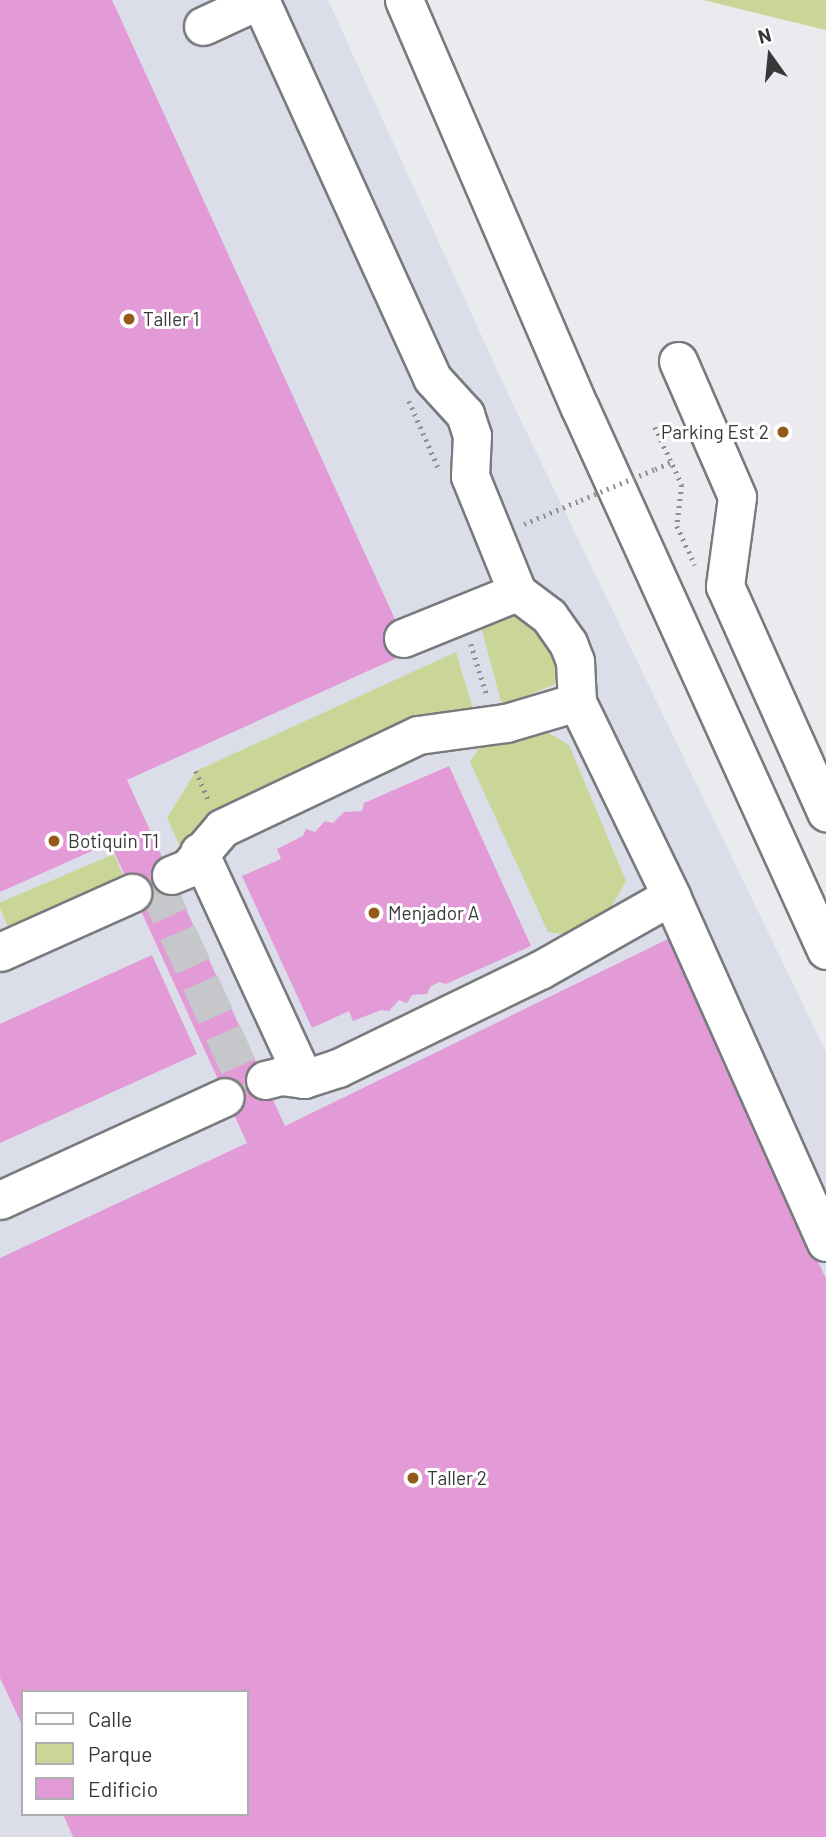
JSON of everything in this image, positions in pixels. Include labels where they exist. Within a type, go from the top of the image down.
[{"type":"street","points":[[204,26],[260,0],[432,378],[465,414],[472,435],[470,476],[517,592],[559,627],[575,661],[578,702],[671,896],[826,1242]]},
{"type":"street","points":[[404,0],[580,408],[826,950]]},
{"type":"street","points":[[678,361],[737,497],[725,586],[826,812]]},
{"type":"street","points":[[403,638],[517,592]]},
{"type":"street","points":[[171,875],[187,868],[222,828],[418,735],[506,723],[578,702]]},
{"type":"street","points":[[199,852],[304,1079]]},
{"type":"street","points":[[0,952],[132,893]]},
{"type":"street","points":[[265,1080],[281,1076],[304,1079],[338,1068],[540,970],[671,896]]},
{"type":"street","points":[[0,1200],[225,1097]]},
{"type":"path","points":[[655,428],[682,485]]},
{"type":"path","points":[[529,523],[672,462]]},
{"type":"path","points":[[196,771],[211,808]]},
{"type":"shaded area","points":[[0,0],[328,0],[510,398],[826,1052],[826,1837],[0,1837]]},
{"type":"green space","points":[[703,0],[826,0],[826,30]]},
{"type":"green space","points":[[526,611],[563,668],[555,684],[502,706],[481,626],[501,613]]},
{"type":"green space","points":[[456,652],[473,709],[445,715],[186,859],[167,818],[196,771]]},
{"type":"green space","points":[[540,728],[569,745],[626,881],[601,925],[569,935],[548,932],[470,762],[480,747]]},
{"type":"green space","points":[[114,854],[126,882],[10,931],[0,902]]},
{"type":"building","name":"Taller 2","points":[[0,0],[112,0],[410,652],[127,780],[285,1126],[670,938],[826,1279],[826,1837],[73,1837],[64,1816],[248,1816],[248,1690],[21,1690],[21,1723],[0,1678],[0,1258],[247,1143],[110,843],[0,892]]},
{"type":"building","name":"Menjador A","points":[[449,766],[531,946],[446,984],[439,982],[430,987],[427,994],[412,995],[407,1003],[399,1000],[389,1011],[381,1010],[353,1021],[349,1011],[312,1028],[242,876],[281,859],[277,849],[303,836],[306,829],[315,832],[325,821],[333,823],[344,812],[362,811],[364,803]]},
{"type":"building","points":[[152,955],[197,1054],[0,1143],[0,1024]]},
{"type":"tunnel","points":[[155,882],[248,1087]]},
{"type":"place","name":"Taller 1","points":[[129,319]]},
{"type":"place","name":"Parking Est 2","points":[[783,432]]},
{"type":"place","name":"Botiquin T1","points":[[54,841]]},
{"type":"place","name":"Menjador A","points":[[374,913]]},
{"type":"place","name":"Taller 2","points":[[413,1478]]}]
